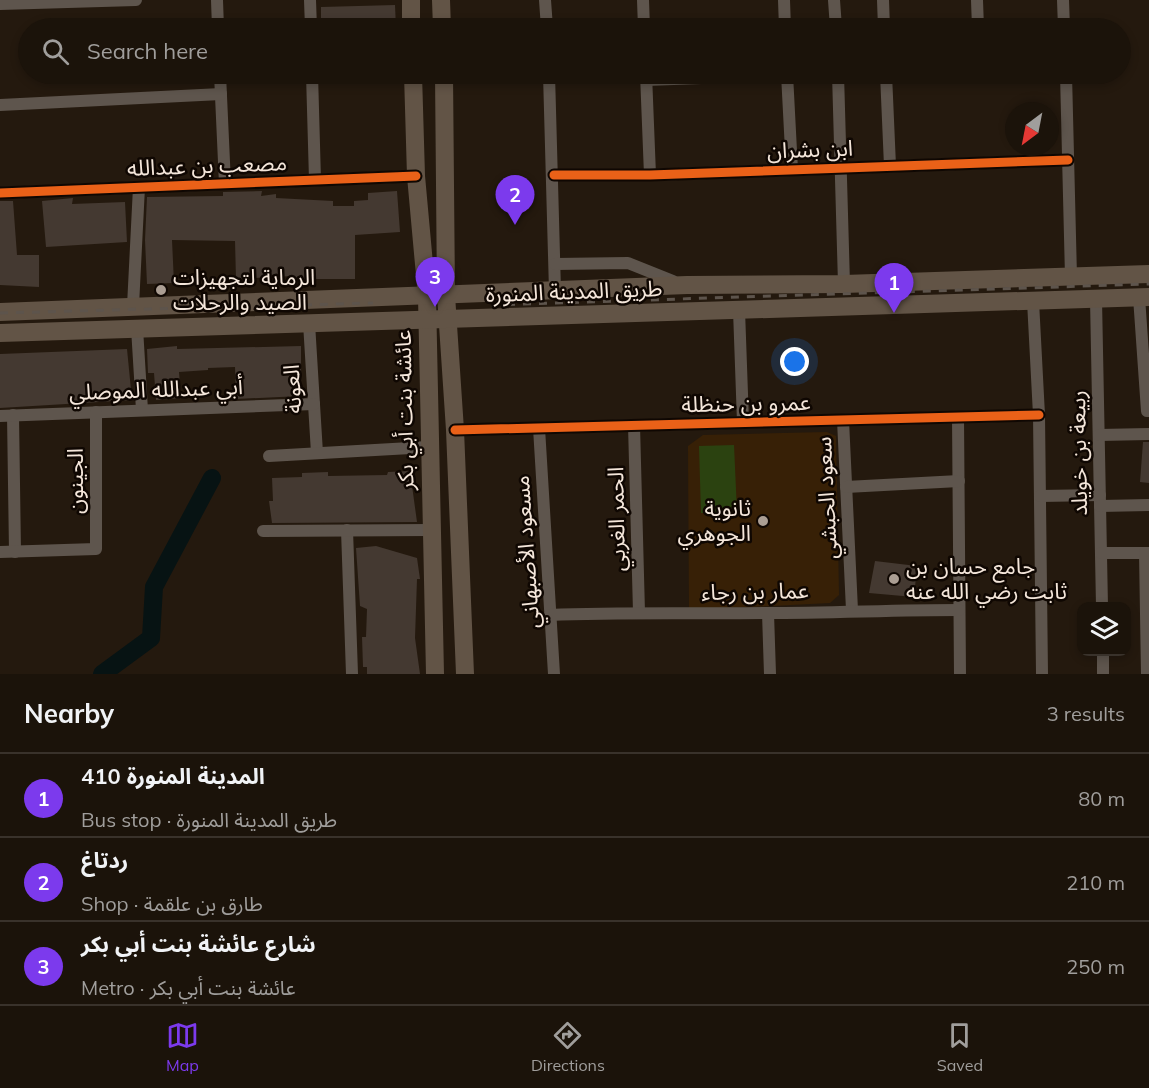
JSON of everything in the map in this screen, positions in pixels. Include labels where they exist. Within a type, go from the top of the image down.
[{"type":"main road","points":[[411,0],[411,18]]},
{"type":"main road","points":[[441,0],[442,18]]},
{"type":"main road","name":"عائشة بنت أبي بكر","points":[[413,84],[416,176],[427,297],[428,447],[435,674]]},
{"type":"main road","name":"عائشة بنت أبي بكر","points":[[444,84],[446,295],[455,430],[465,674]]},
{"type":"main road","points":[[415,142],[431,120],[445,123]]},
{"type":"main road","name":"طريق المدينة المنورة","points":[[0,312],[687,285],[844,284],[1149,274]]},
{"type":"main road","name":"طريق المدينة المنورة","points":[[0,333],[1144,297]]},
{"type":"street","points":[[0,4],[136,0]]},
{"type":"street","points":[[217,0],[218,18]]},
{"type":"street","points":[[310,0],[311,18]]},
{"type":"street","points":[[545,0],[546,18]]},
{"type":"street","points":[[643,0],[644,18]]},
{"type":"street","points":[[784,0],[785,18]]},
{"type":"street","points":[[834,0],[835,18]]},
{"type":"street","points":[[883,0],[884,18]]},
{"type":"street","points":[[977,0],[978,18]]},
{"type":"street","points":[[1064,0],[1064,18]]},
{"type":"street","points":[[220,84],[225,183]]},
{"type":"street","points":[[312,84],[315,180]]},
{"type":"street","points":[[549,84],[554,175],[555,291]]},
{"type":"street","points":[[646,84],[650,175]]},
{"type":"street","points":[[788,84],[792,170]]},
{"type":"street","points":[[838,84],[844,284]]},
{"type":"street","points":[[886,84],[890,166]]},
{"type":"street","points":[[1066,84],[1071,277]]},
{"type":"street","points":[[0,105],[221,94]]},
{"type":"street","name":"ابن بشران","points":[[554,175],[650,175],[1068,160]]},
{"type":"street","name":"مصعب بن عبدالله","points":[[0,193],[416,176]]},
{"type":"street","points":[[133,306],[140,187]]},
{"type":"street","name":"طريق المدينة المنورة","points":[[555,264],[628,263],[659,278],[687,285]]},
{"type":"street","points":[[1144,297],[1147,411],[1149,411]]},
{"type":"street","name":"ربيعة بن خويلد","points":[[1096,299],[1102,602]]},
{"type":"street","points":[[1033,301],[1039,415],[1042,674]]},
{"type":"street","points":[[739,310],[743,422]]},
{"type":"street","name":"العونة","points":[[309,323],[317,453]]},
{"type":"street","points":[[137,328],[142,410]]},
{"type":"street","name":"أبي عبدالله الموصلي","points":[[6,415],[314,404]]},
{"type":"street","name":"الجينون","points":[[15,552],[96,549],[96,412]]},
{"type":"street","points":[[0,552],[15,552],[6,415]]},
{"type":"street","name":"عمرو بن حنظلة","points":[[455,430],[1039,415]]},
{"type":"street","points":[[958,417],[960,674]]},
{"type":"street","name":"سعود الحبشي","points":[[843,420],[852,610]]},
{"type":"street","name":"الحمر الغربي","points":[[634,425],[639,612]]},
{"type":"street","name":"مسعود الأصبهاني","points":[[539,428],[554,674]]},
{"type":"street","points":[[1098,435],[1149,434]]},
{"type":"street","points":[[269,456],[428,447]]},
{"type":"street","points":[[846,487],[959,481]]},
{"type":"street","points":[[1040,496],[1149,505]]},
{"type":"street","points":[[347,530],[352,674]]},
{"type":"street","points":[[263,531],[430,530]]},
{"type":"street","points":[[1101,553],[1147,553],[1147,674]]},
{"type":"street","name":"عمار بن رجاء","points":[[550,615],[639,612],[768,613],[959,610]]},
{"type":"street","points":[[768,613],[770,674]]},
{"type":"street","points":[[1103,656],[1103,674]]},
{"type":"shaded area","name":"ثانوية الجوهري","points":[[827,432],[836,436],[839,595],[830,603],[689,610],[688,446],[703,435]]},
{"type":"green space","points":[[734,445],[737,512],[701,513],[699,446]]},
{"type":"building","points":[[395,5],[396,18],[321,18],[321,7]]},
{"type":"building","points":[[262,191],[261,196],[276,194],[276,198],[333,201],[333,206],[354,206],[354,201],[368,200],[368,193],[397,191],[400,232],[355,235],[355,279],[293,279],[293,276],[236,279],[235,241],[172,240],[174,283],[147,284],[145,240],[147,197],[223,196],[223,192]]},
{"type":"building","points":[[73,198],[72,204],[125,202],[127,242],[46,247],[42,201]]},
{"type":"building","points":[[0,201],[13,201],[17,255],[39,255],[39,287],[0,285]]},
{"type":"building","points":[[177,346],[177,349],[301,346],[301,396],[236,399],[235,367],[179,372],[181,398],[156,400],[154,373],[148,373],[147,349]]},
{"type":"building","points":[[127,349],[132,400],[0,408],[0,354]]},
{"type":"building","points":[[1143,442],[1149,442],[1149,483],[1140,482]]},
{"type":"building","points":[[410,471],[417,522],[272,523],[269,501],[273,501],[272,478],[302,477],[302,473],[328,472],[328,476],[387,475],[388,472]]},
{"type":"building","points":[[376,546],[417,558],[420,579],[417,579],[415,638],[420,674],[367,674],[367,667],[363,667],[362,637],[366,637],[367,609],[360,606],[356,548]]},
{"type":"building","name":"جامع حسان بن ثابت رضي الله عنه","points":[[875,561],[917,566],[914,597],[869,593]]},
{"type":"waterway","points":[[102,674],[151,638],[154,587],[212,478]]},
{"type":"railway","points":[[491,305],[1149,284]]},
{"type":"railway","points":[[0,313],[373,303]]},
{"type":"cycle path","points":[[554,175],[650,175],[1068,160]]},
{"type":"cycle path","points":[[0,193],[416,176]]},
{"type":"cycle path","points":[[455,430],[1039,415]]},
{"type":"place","name":"ردتاغ","points":[[515,225]]},
{"type":"place","name":"الرماية لتجهيزات الصيد والرحلات","points":[[161,290]]},
{"type":"place","name":"شارع عائشة بنت أبي بكر","points":[[435,307]]},
{"type":"place","name":"المدينة المنورة 410","points":[[894,313]]},
{"type":"place","name":"ثانوية الجوهري","points":[[763,521]]},
{"type":"place","name":"جامع حسان بن ثابت رضي الله عنه","points":[[894,579]]}]
